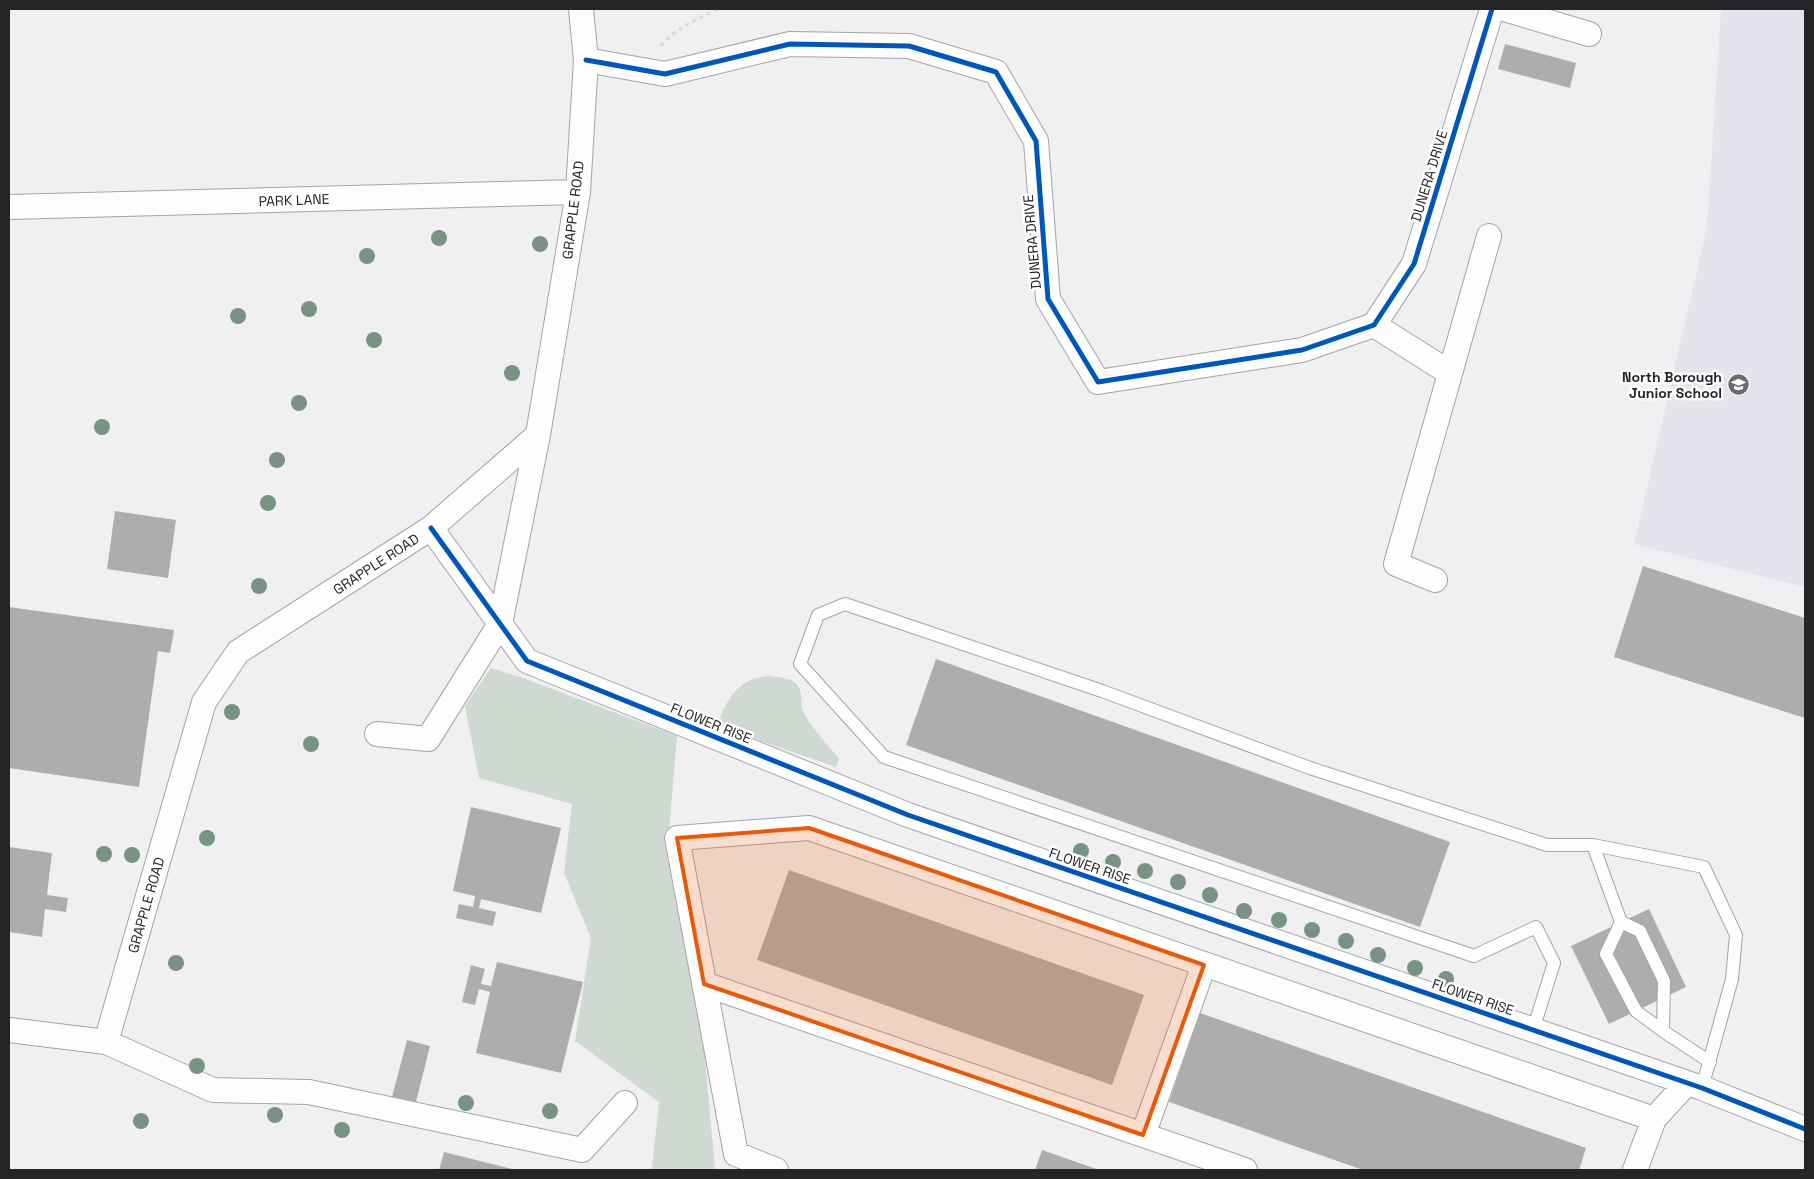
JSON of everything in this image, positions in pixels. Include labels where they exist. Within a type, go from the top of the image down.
[{"type":"street","name":"GRAPPLE ROAD","points":[[106,1042],[204,702],[238,652],[431,528],[538,435],[578,192],[586,60],[580,9]]},
{"type":"street","name":"DUNERA DRIVE","points":[[586,60],[665,74],[790,44],[909,46],[996,72],[1036,141],[1048,299],[1098,382],[1302,350],[1374,325],[1414,264],[1492,9]]},
{"type":"street","points":[[1504,9],[1590,34]]},
{"type":"street","name":"PARK LANE","points":[[9,207],[578,192]]},
{"type":"street","points":[[1435,580],[1396,564],[1489,236]]},
{"type":"street","points":[[1374,325],[1450,373]]},
{"type":"street","points":[[377,734],[428,739],[500,624],[538,435]]},
{"type":"street","name":"FLOWER RISE","points":[[431,528],[527,661],[908,815],[1694,1085],[1805,1129]]},
{"type":"street","points":[[776,1170],[736,1154],[677,838],[809,828],[1654,1119]]},
{"type":"street","points":[[1143,1135],[1204,964]]},
{"type":"street","points":[[704,984],[1245,1170]]},
{"type":"street","points":[[9,1030],[106,1042],[213,1090],[309,1092],[582,1150],[625,1103]]},
{"type":"street","points":[[1635,1170],[1654,1119],[1694,1085]]},
{"type":"lane","points":[[1533,1030],[1554,963],[1536,927],[1474,956],[884,757],[800,664],[818,615],[845,604],[1102,691],[1310,768],[1547,845],[1593,845],[1704,867],[1736,935],[1732,979],[1710,1062],[1694,1085]]},
{"type":"lane","points":[[1593,845],[1621,922],[1640,931],[1664,981],[1663,1031]]},
{"type":"lane","points":[[1621,922],[1606,954],[1636,1011],[1710,1062]]},
{"type":"path","points":[[642,70],[666,39],[718,9]]},
{"type":"highlighted area","points":[[809,828],[1204,965],[1143,1135],[704,984],[677,838]]},
{"type":"shaded area","name":"North Borough Junior School","points":[[1721,9],[1805,9],[1805,587],[1634,544],[1707,227]]},
{"type":"shaded area","points":[[491,668],[523,678],[677,736],[667,856],[704,1047],[715,1170],[649,1170],[652,1168],[659,1102],[575,1041],[591,938],[564,873],[572,804],[479,778],[465,706]]},
{"type":"shaded area","points":[[768,676],[788,679],[797,685],[805,716],[839,758],[836,767],[717,726],[729,699],[741,686],[748,681]]},
{"type":"building","points":[[1505,44],[1576,63],[1570,88],[1498,69]]},
{"type":"building","points":[[115,511],[176,520],[168,578],[107,569]]},
{"type":"building","points":[[1643,566],[1805,618],[1805,718],[1614,657]]},
{"type":"building","points":[[9,607],[174,630],[170,653],[158,651],[139,787],[9,768]]},
{"type":"building","points":[[936,659],[1450,842],[1420,927],[906,745]]},
{"type":"building","points":[[471,807],[561,828],[541,913],[481,899],[479,908],[496,912],[493,926],[456,918],[459,904],[473,907],[475,896],[453,891]]},
{"type":"building","points":[[9,847],[52,853],[47,895],[68,898],[66,912],[45,909],[42,937],[9,932]]},
{"type":"building","points":[[789,870],[1144,995],[1112,1085],[757,960]]},
{"type":"building","points":[[1649,909],[1686,987],[1609,1024],[1571,946]]},
{"type":"building","points":[[497,962],[583,982],[561,1073],[476,1053],[490,992],[479,989],[475,1005],[462,1002],[471,965],[485,969],[481,984],[491,986]]},
{"type":"building","points":[[1200,1013],[1586,1148],[1579,1170],[1363,1170],[1169,1102]]},
{"type":"building","points":[[407,1040],[430,1046],[416,1102],[392,1097]]},
{"type":"building","points":[[1042,1150],[1099,1170],[1035,1170]]},
{"type":"building","points":[[444,1152],[516,1170],[439,1170]]},
{"type":"cycle path","points":[[586,60],[665,74],[790,44],[909,46],[996,72],[1036,141],[1048,299],[1098,382],[1302,350],[1374,325],[1414,264],[1492,9]]},
{"type":"cycle path","points":[[431,528],[527,661],[908,815],[1702,1088],[1805,1129]]},
{"type":"place","name":"North Borough Junior School","points":[[1738,385]]}]
